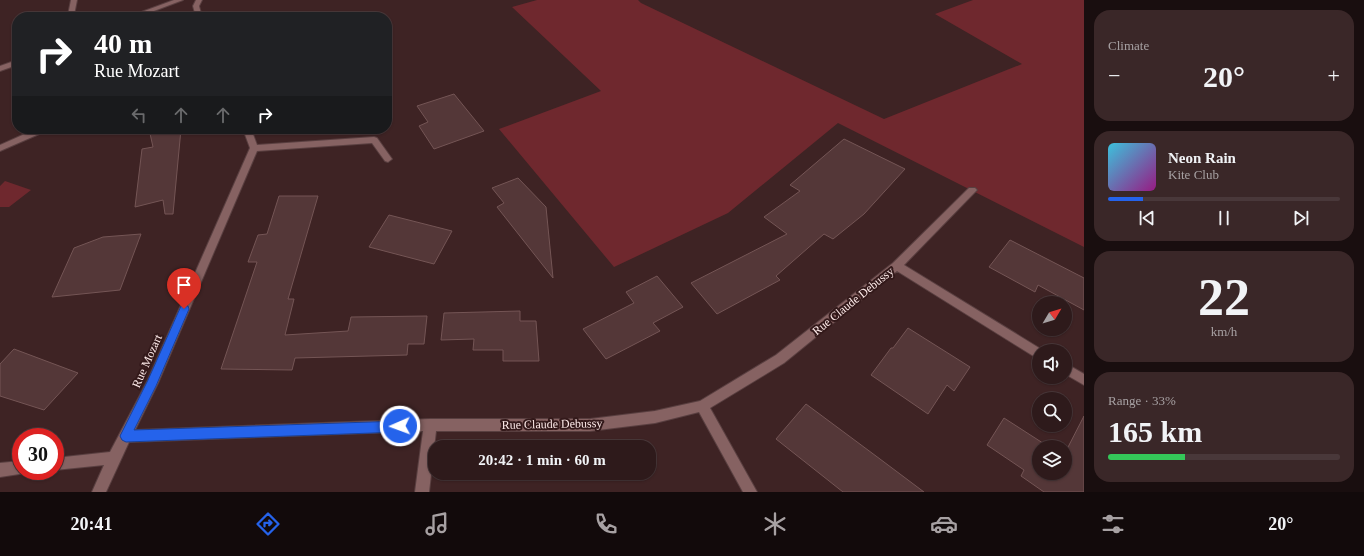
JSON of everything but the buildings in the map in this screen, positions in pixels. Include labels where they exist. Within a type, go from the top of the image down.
[{"type":"street","points":[[71,12],[74,0]]},
{"type":"street","points":[[145,12],[180,0]]},
{"type":"street","points":[[198,12],[196,6],[199,0]]},
{"type":"street","points":[[0,69],[12,64]]},
{"type":"street","points":[[0,148],[31,134]]},
{"type":"street","points":[[249,134],[254,148],[374,140],[388,159]]},
{"type":"street","name":"Rue Mozart","points":[[99,492],[114,458],[152,383],[254,148]]},
{"type":"street","name":"Rue Claude Debussy","points":[[126,436],[430,425],[590,425],[655,417],[702,406],[780,359],[896,266],[972,190]]},
{"type":"street","points":[[896,266],[1032,349]]},
{"type":"street","points":[[1072,372],[1084,380]]},
{"type":"street","points":[[702,406],[750,492]]},
{"type":"street","points":[[422,492],[430,425]]},
{"type":"street","points":[[64,463],[114,458]]},
{"type":"street","points":[[0,470],[12,469]]},
{"type":"shaded area","points":[[537,0],[638,0],[641,3],[884,119],[1022,64],[935,14],[973,0],[1084,0],[1084,247],[838,123],[728,213],[614,267],[499,129],[601,91],[512,7]]},
{"type":"shaded area","points":[[5,181],[31,190],[9,207],[0,207],[0,186]]},
{"type":"route","points":[[184,309],[152,383],[126,436],[400,426]]}]
